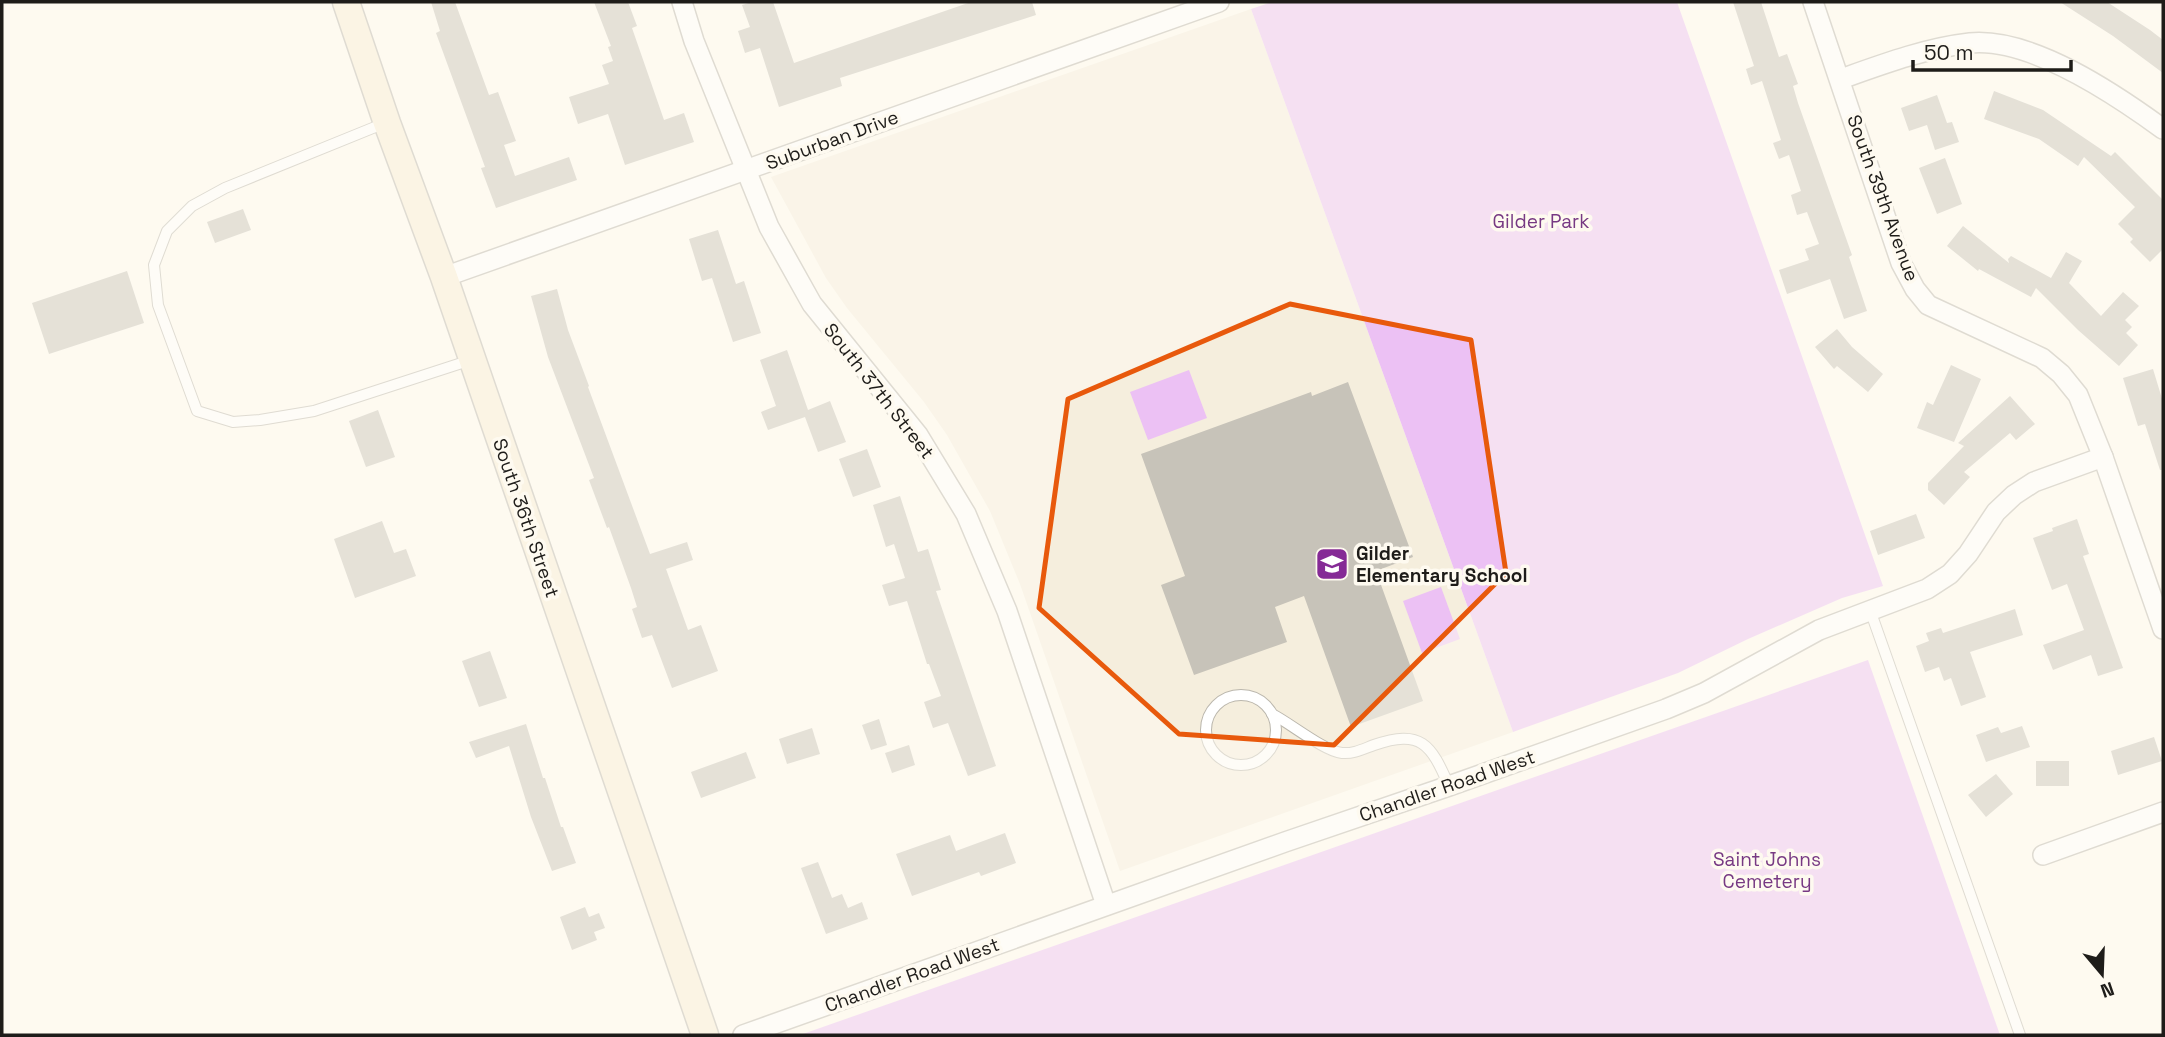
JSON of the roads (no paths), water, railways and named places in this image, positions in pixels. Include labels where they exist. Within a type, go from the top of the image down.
[{"type":"main road","name":"South 36th Street","points":[[345,2],[444,277],[705,1035]]},
{"type":"street","name":"South 37th Street","points":[[682,2],[694,40],[769,227],[812,304],[918,436],[966,514],[1007,611],[1106,905]]},
{"type":"street","name":"Suburban Drive","points":[[444,277],[1219,2]]},
{"type":"street","name":"South 39th Avenue","points":[[1813,2],[1901,263],[1915,289],[1928,305],[2042,358],[2061,374],[2078,395],[2103,457],[2163,629]]},
{"type":"street","points":[[1841,79],[1901,58],[1972,43],[2021,47],[2113,93],[2163,129]]},
{"type":"street","name":"Chandler Road West","points":[[743,1035],[1449,786],[1704,693],[1819,629],[1927,589],[1950,574],[1968,554],[1996,512],[2014,495],[2034,482],[2103,457]]},
{"type":"street","points":[[2043,855],[2163,812]]},
{"type":"lane","points":[[387,123],[225,188],[192,206],[167,231],[155,265],[158,305],[197,411],[233,422],[314,411],[472,360]]},
{"type":"lane","points":[[1870,611],[2020,1035]]},
{"type":"lane","points":[[1272,714],[1276,735],[1266,755],[1257,761],[1246,765],[1224,761],[1209,746],[1205,734],[1211,711],[1219,702],[1230,696],[1242,695],[1265,704],[1272,714],[1326,747],[1341,753],[1354,753],[1395,738],[1416,740],[1431,750],[1449,786]]},
{"type":"place","name":"Gilder Elementary School","points":[[1332,564]]},
{"type":"park label","name":"Gilder Park","points":[[1541,221]]},
{"type":"park label","name":"Saint Johns Cemetery","points":[[1767,870]]}]
